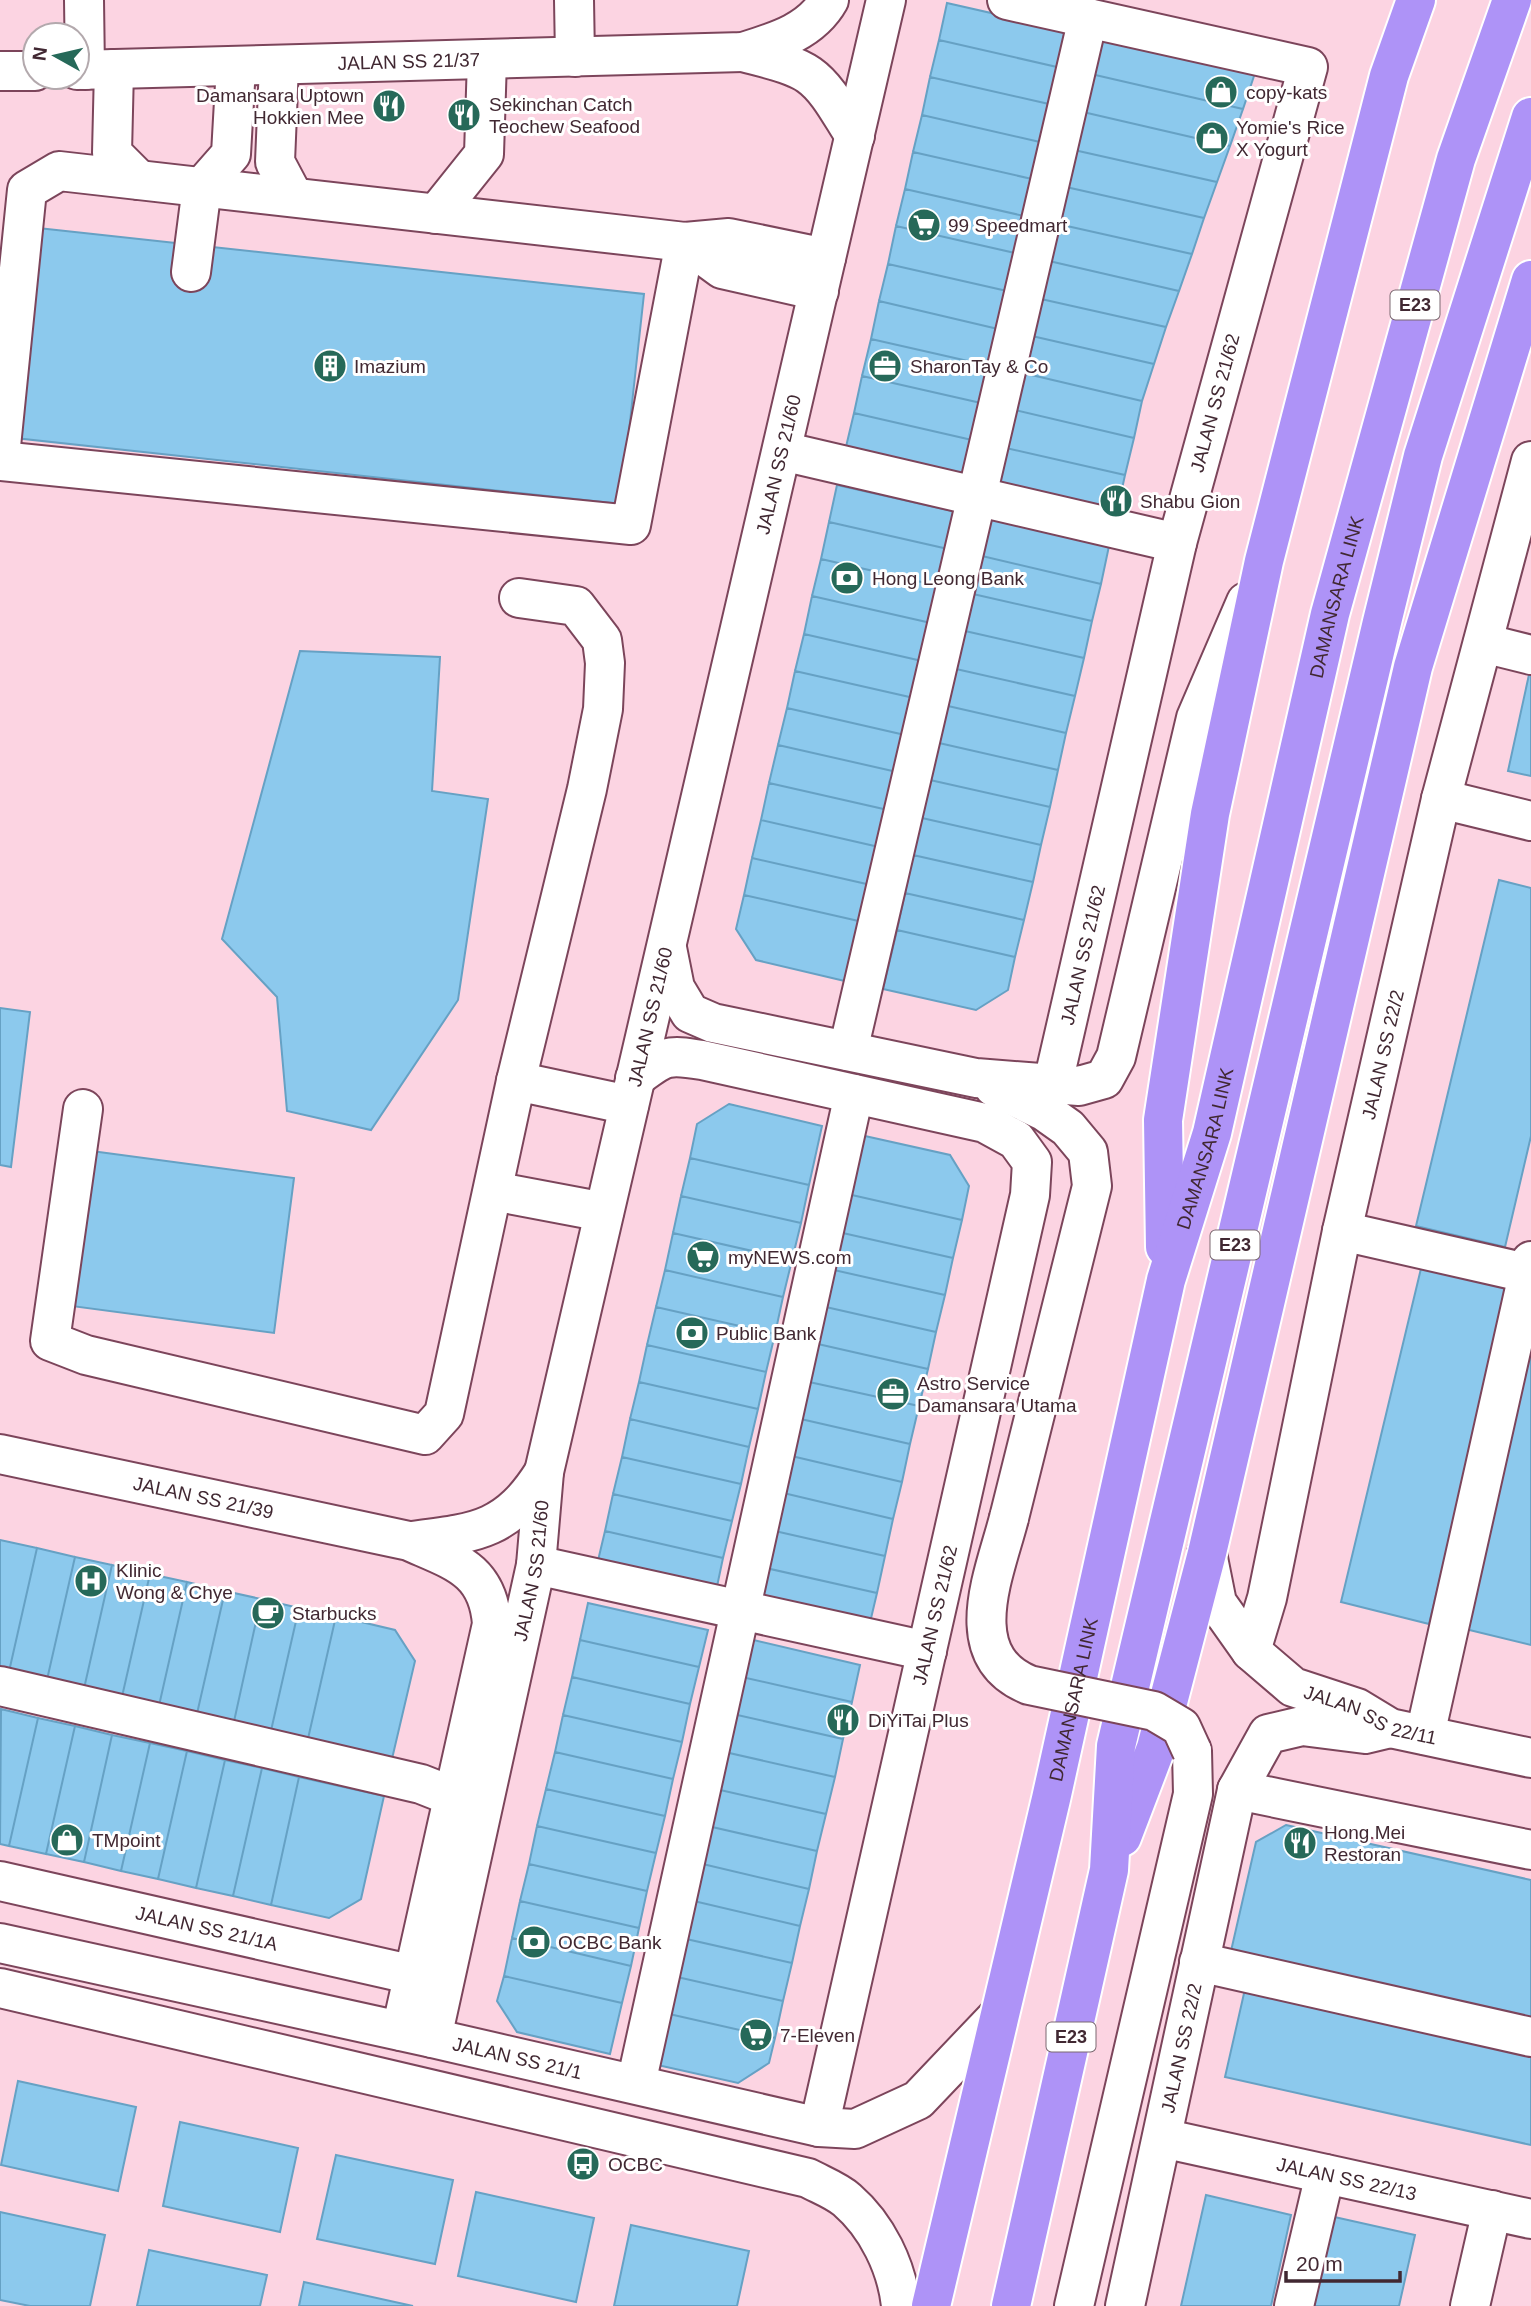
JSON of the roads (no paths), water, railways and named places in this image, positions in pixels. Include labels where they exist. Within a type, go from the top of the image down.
[{"type":"highway","points":[[1166,1280],[1163,1120],[1210,814],[1264,561],[1389,76],[1416,0]]},
{"type":"highway","name":"DAMANSARA LINK","points":[[932,2306],[1051,1799],[1166,1280],[1212,1133],[1330,614],[1456,159],[1512,0]]},
{"type":"highway","name":"E23","points":[[1011,2306],[1109,1870],[1116,1746],[1382,622],[1423,456],[1531,117]]},
{"type":"highway","points":[[1109,1870],[1156,1748],[1207,1553],[1413,667],[1531,280]]},
{"type":"street","points":[[84,0],[92,70],[112,153],[139,180]]},
{"type":"street","points":[[574,0],[575,57]]},
{"type":"street","name":"JALAN SS 21/37","points":[[92,70],[743,52],[790,37],[821,13],[828,0]]},
{"type":"street","name":"JALAN SS 21/60","points":[[417,2034],[536,1565],[544,1472],[886,0]]},
{"type":"street","name":"JALAN SS 21/62","points":[[1007,0],[1308,67],[1177,543],[1054,1083]]},
{"type":"street","points":[[848,1051],[1088,18]]},
{"type":"street","name":"JALAN SS 21/37","points":[[743,52],[808,74],[821,86],[855,136]]},
{"type":"street","points":[[436,214],[484,154],[487,59]]},
{"type":"street","points":[[279,65],[275,162],[293,196]]},
{"type":"street","points":[[191,272],[202,187],[231,154],[236,66]]},
{"type":"street","points":[[0,71],[21,71]]},
{"type":"street","points":[[685,242],[631,525],[0,458],[27,190],[59,171],[685,242],[729,238],[823,274]]},
{"type":"street","points":[[782,451],[1177,543]]},
{"type":"street","name":"JALAN SS 22/2","points":[[1251,1651],[1267,1598],[1342,1231],[1441,799],[1530,466]]},
{"type":"street","points":[[666,944],[675,988],[690,1013],[713,1023],[976,1078],[1079,1086],[1104,1079],[1116,1058],[1196,718],[1264,561]]},
{"type":"street","points":[[83,1109],[50,1341],[86,1355],[425,1435],[444,1414],[516,1082],[587,789],[603,709],[605,663],[602,640],[576,606],[519,598]]},
{"type":"street","points":[[1483,643],[1531,655]]},
{"type":"street","points":[[1441,799],[1531,821]]},
{"type":"street","name":"JALAN SS 21/62","points":[[632,1092],[656,1061],[672,1055],[985,1123],[1016,1140],[1032,1162],[1030,1195],[819,2127]]},
{"type":"street","points":[[976,1078],[1044,1111],[1068,1128],[1088,1152],[1093,1186],[985,1618],[987,1637],[1000,1665],[1017,1680],[1029,1685],[1154,1711],[1181,1727],[1192,1751],[1193,1794],[1074,2306]]},
{"type":"street","points":[[516,1082],[632,1092]]},
{"type":"street","points":[[636,2084],[854,1094]]},
{"type":"street","points":[[493,1191],[604,1212]]},
{"type":"street","points":[[1342,1231],[1530,1269],[1407,1732]]},
{"type":"street","name":"JALAN SS 21/39","points":[[0,1454],[409,1541],[452,1560],[480,1580],[491,1605],[492,1624]]},
{"type":"street","name":"JALAN SS 21/39","points":[[409,1541],[461,1535],[496,1523],[528,1497],[544,1472]]},
{"type":"street","name":"JALAN SS 22/11","points":[[1207,1553],[1217,1603],[1251,1651],[1293,1687],[1357,1708],[1407,1732],[1531,1758]]},
{"type":"street","points":[[536,1565],[927,1651]]},
{"type":"street","name":"JALAN SS 21/60","points":[[417,2034],[414,1975],[492,1624]]},
{"type":"street","points":[[0,1686],[421,1784],[454,1797]]},
{"type":"street","name":"JALAN SS 22/2","points":[[1125,2306],[1237,1790],[1268,1734],[1302,1726],[1365,1734],[1407,1732]]},
{"type":"street","points":[[1237,1790],[1531,1850]]},
{"type":"street","name":"JALAN SS 21/1A","points":[[0,1881],[414,1975]]},
{"type":"street","name":"JALAN SS 21/1","points":[[0,1943],[417,2034],[819,2127],[855,2129],[918,2100],[998,2016]]},
{"type":"street","points":[[1199,1962],[1531,2037]]},
{"type":"street","points":[[0,1988],[808,2178],[846,2198],[861,2215],[885,2249],[899,2287],[901,2306]]},
{"type":"street","name":"JALAN SS 22/13","points":[[1162,2138],[1531,2219]]},
{"type":"street","points":[[1294,2306],[1325,2174]]},
{"type":"street","points":[[1470,2306],[1492,2210]]},
{"type":"place","name":"copy-kats","points":[[1221,92]]},
{"type":"place","name":"Damansara Uptown Hokkien Mee","points":[[389,106]]},
{"type":"place","name":"Sekinchan Catch Teochew Seafood","points":[[464,115]]},
{"type":"place","name":"Yomie's Rice X Yogurt","points":[[1212,138]]},
{"type":"place","name":"99 Speedmart","points":[[924,225]]},
{"type":"place","name":"Imazium","points":[[330,366]]},
{"type":"place","name":"SharonTay & Co","points":[[885,366]]},
{"type":"place","name":"Shabu Gion","points":[[1116,501]]},
{"type":"place","name":"Hong Leong Bank","points":[[847,578]]},
{"type":"place","name":"myNEWS.com","points":[[703,1257]]},
{"type":"place","name":"Public Bank","points":[[692,1333]]},
{"type":"place","name":"Astro Service Damansara Utama","points":[[893,1394]]},
{"type":"place","name":"Klinic Wong & Chye","points":[[91,1581]]},
{"type":"place","name":"Starbucks","points":[[268,1613]]},
{"type":"place","name":"DiYiTai Plus","points":[[843,1720]]},
{"type":"place","name":"TMpoint","points":[[67,1840]]},
{"type":"place","name":"Hong Mei Restoran","points":[[1300,1843]]},
{"type":"place","name":"OCBC Bank","points":[[534,1942]]},
{"type":"place","name":"7-Eleven","points":[[756,2035]]},
{"type":"place","name":"OCBC","points":[[583,2164]]}]
